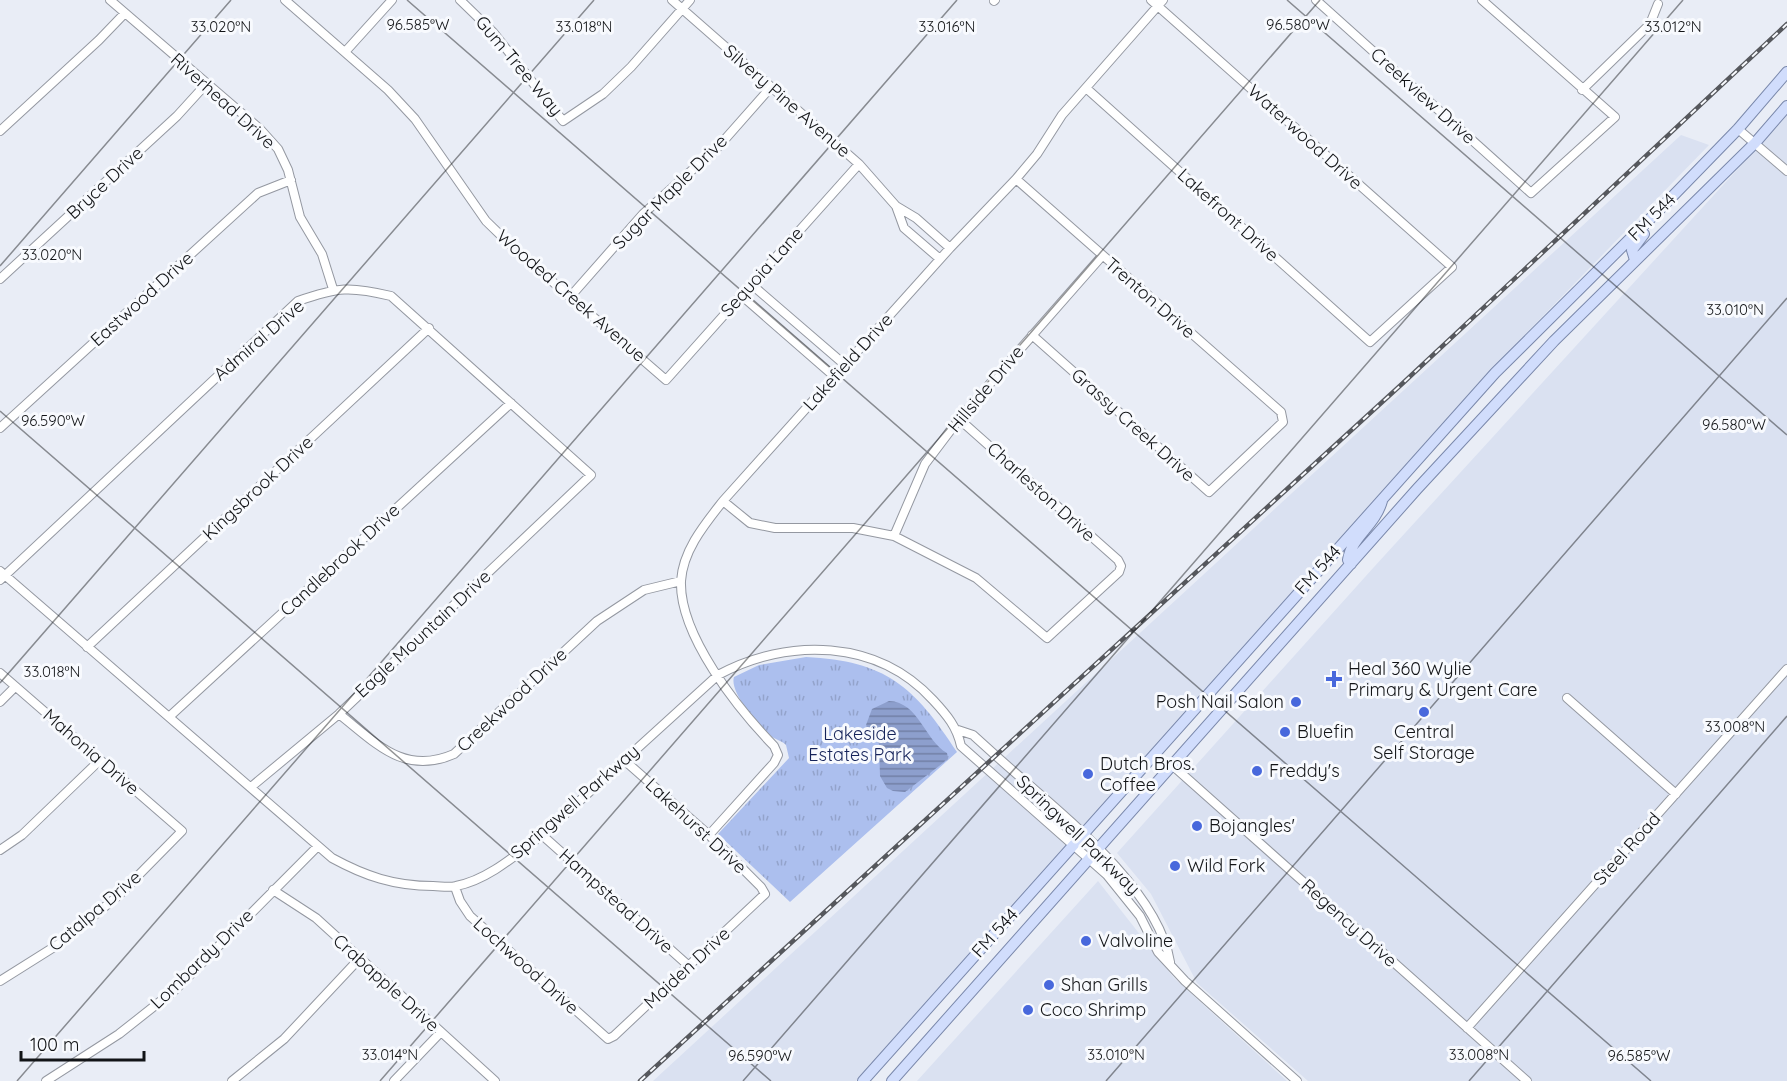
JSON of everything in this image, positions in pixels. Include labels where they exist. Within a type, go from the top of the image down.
[{"type":"main road","name":"FM 544","points":[[863,1081],[1495,373],[1738,129],[1787,72]]},
{"type":"main road","name":"FM 544","points":[[892,1081],[1087,858],[1554,341],[1755,142],[1787,106]]},
{"type":"main road","points":[[1635,260],[1632,252],[1636,242],[1661,216],[1669,200]]},
{"type":"main road","points":[[1351,564],[1348,560],[1350,551],[1378,515],[1383,498]]},
{"type":"main road","points":[[1230,668],[1247,682]]},
{"type":"main road","points":[[944,990],[961,1004]]},
{"type":"street","name":"Riverhead Drive","points":[[110,0],[260,129],[278,149],[291,180],[300,217],[322,254],[333,289]]},
{"type":"street","name":"Wooded Creek Avenue","points":[[285,0],[345,52],[415,119],[486,221],[516,250],[666,380]]},
{"type":"street","points":[[345,52],[392,0]]},
{"type":"street","name":"Gum Tree Way","points":[[460,0],[493,32],[563,121],[603,94],[631,67],[682,8]]},
{"type":"street","name":"Silvery Pine Avenue","points":[[672,0],[859,164],[896,206],[916,218],[950,248]]},
{"type":"street","points":[[682,8],[690,0]]},
{"type":"street","name":"Creekview Drive","points":[[1316,0],[1531,193],[1615,117],[1582,90]]},
{"type":"street","points":[[1482,0],[1582,90],[1650,24],[1658,4]]},
{"type":"street","name":"Lakefield Drive","points":[[709,835],[770,768],[778,755],[774,746],[753,725],[691,634],[681,581],[688,555],[700,530],[723,501],[940,259],[1016,179],[1086,88],[1157,2]]},
{"type":"street","name":"Waterwood Drive","points":[[1157,2],[1452,267],[1370,342]]},
{"type":"street","points":[[0,131],[99,40],[124,13]]},
{"type":"street","name":"Bryce Drive","points":[[0,279],[177,116],[207,83]]},
{"type":"street","name":"Sugar Maple Drive","points":[[570,297],[643,214],[719,146],[771,87]]},
{"type":"street","name":"Lakefront Drive","points":[[1086,88],[1370,342]]},
{"type":"street","points":[[1738,129],[1787,171]]},
{"type":"street","name":"Sequoia Lane","points":[[666,380],[859,164]]},
{"type":"street","name":"Trenton Drive","points":[[1016,179],[1281,412],[1283,417]]},
{"type":"street","name":"Eastwood Drive","points":[[0,428],[258,193],[291,180]]},
{"type":"street","name":"Silvery Pine Avenue","points":[[896,206],[904,228],[940,259]]},
{"type":"street","name":"Hillside Drive","points":[[894,536],[925,464],[959,419],[1101,256]]},
{"type":"street","points":[[751,284],[845,365]]},
{"type":"street","name":"Admiral Drive","points":[[1,575],[298,301],[333,289],[360,288],[391,296],[591,475]]},
{"type":"street","points":[[741,295],[835,376]]},
{"type":"street","name":"Kingsbrook Drive","points":[[87,647],[429,328]]},
{"type":"street","name":"Grassy Creek Drive","points":[[1032,335],[1209,492],[1283,422],[1283,417]]},
{"type":"street","name":"Candlebrook Drive","points":[[170,717],[511,403]]},
{"type":"street","name":"Charleston Drive","points":[[894,536],[976,578],[1047,638],[1119,572],[1121,566],[1118,560],[959,419]]},
{"type":"street","name":"Eagle Mountain Drive","points":[[251,787],[339,714],[591,475]]},
{"type":"street","points":[[723,501],[750,523],[776,528],[853,528],[894,536]]},
{"type":"street","name":"Springwell Parkway","points":[[1,575],[170,717],[332,858],[383,881],[411,886],[455,887],[489,873],[542,835],[718,675],[747,660],[789,650],[844,651],[884,664],[913,681],[927,693],[958,730],[961,746],[1087,858],[1125,895],[1140,916],[1158,952],[1170,962],[1185,981],[1297,1081]]},
{"type":"street","name":"Creekwood Drive","points":[[339,714],[394,756],[411,761],[437,761],[454,754],[597,621],[644,590],[681,581]]},
{"type":"street","name":"Steel Road","points":[[1467,1028],[1787,669]]},
{"type":"street","name":"Mahonia Drive","points":[[0,673],[182,831]]},
{"type":"street","points":[[0,702],[15,687]]},
{"type":"street","points":[[1567,698],[1676,794]]},
{"type":"street","name":"Springwell Parkway","points":[[958,730],[973,735],[1012,770],[1096,848],[1140,894],[1164,939],[1170,962]]},
{"type":"street","points":[[0,850],[22,835],[100,760]]},
{"type":"street","name":"Lakehurst Drive","points":[[624,760],[709,835],[761,887],[765,894]]},
{"type":"street","name":"Regency Drive","points":[[1172,765],[1527,1081]]},
{"type":"street","points":[[1000,783],[1012,770]]},
{"type":"street","name":"Catalpa Drive","points":[[0,981],[62,942],[119,895],[182,831]]},
{"type":"street","name":"Hampstead Drive","points":[[542,835],[690,967]]},
{"type":"street","name":"Lombardy Drive","points":[[46,1081],[119,1034],[176,989],[318,846]]},
{"type":"street","name":"Lochwood Drive","points":[[455,887],[460,901],[470,916],[608,1038]]},
{"type":"street","name":"Crabapple Drive","points":[[273,890],[316,918],[495,1081]]},
{"type":"street","name":"Maiden Drive","points":[[608,1038],[614,1036],[690,967],[765,894]]},
{"type":"street","points":[[232,1081],[284,1039],[359,959]]},
{"type":"street","points":[[394,1081],[441,1033]]},
{"type":"shaded area","points":[[1787,115],[1787,1081],[1308,1081],[1197,983],[1151,894],[1117,853],[1374,567]]},
{"type":"shaded area","points":[[1681,135],[1709,145],[1482,379],[856,1081],[653,1081]]},
{"type":"shaded area","points":[[889,701],[908,708],[939,747],[947,753],[948,758],[905,792],[887,788],[880,776],[879,744],[866,725],[872,709]]},
{"type":"shaded area","points":[[1098,881],[1174,978],[1287,1081],[917,1081]]},
{"type":"green space","name":"Lakeside Estates Park","points":[[806,657],[857,664],[878,671],[895,681],[927,710],[957,752],[790,902],[718,834],[789,758],[786,745],[772,737],[746,708],[736,691],[734,677],[759,665]]},
{"type":"green space","points":[[821,747],[839,764],[828,775],[811,758]]},
{"type":"railway","points":[[640,1081],[1403,383],[1787,24]]},
{"type":"place","name":"Heal 360 Wylie Primary & Urgent Care","points":[[1334,679]]},
{"type":"place","name":"Posh Nail Salon","points":[[1296,702]]},
{"type":"place","name":"Central Self Storage","points":[[1424,712]]},
{"type":"place","name":"Bluefin","points":[[1285,732]]},
{"type":"place","name":"Freddy's","points":[[1257,771]]},
{"type":"place","name":"Dutch Bros. Coffee","points":[[1088,774]]},
{"type":"place","name":"Bojangles'","points":[[1197,826]]},
{"type":"place","name":"Wild Fork","points":[[1175,866]]},
{"type":"place","name":"Valvoline","points":[[1086,941]]},
{"type":"place","name":"Shan Grills","points":[[1049,985]]},
{"type":"place","name":"Coco Shrimp","points":[[1028,1010]]}]
